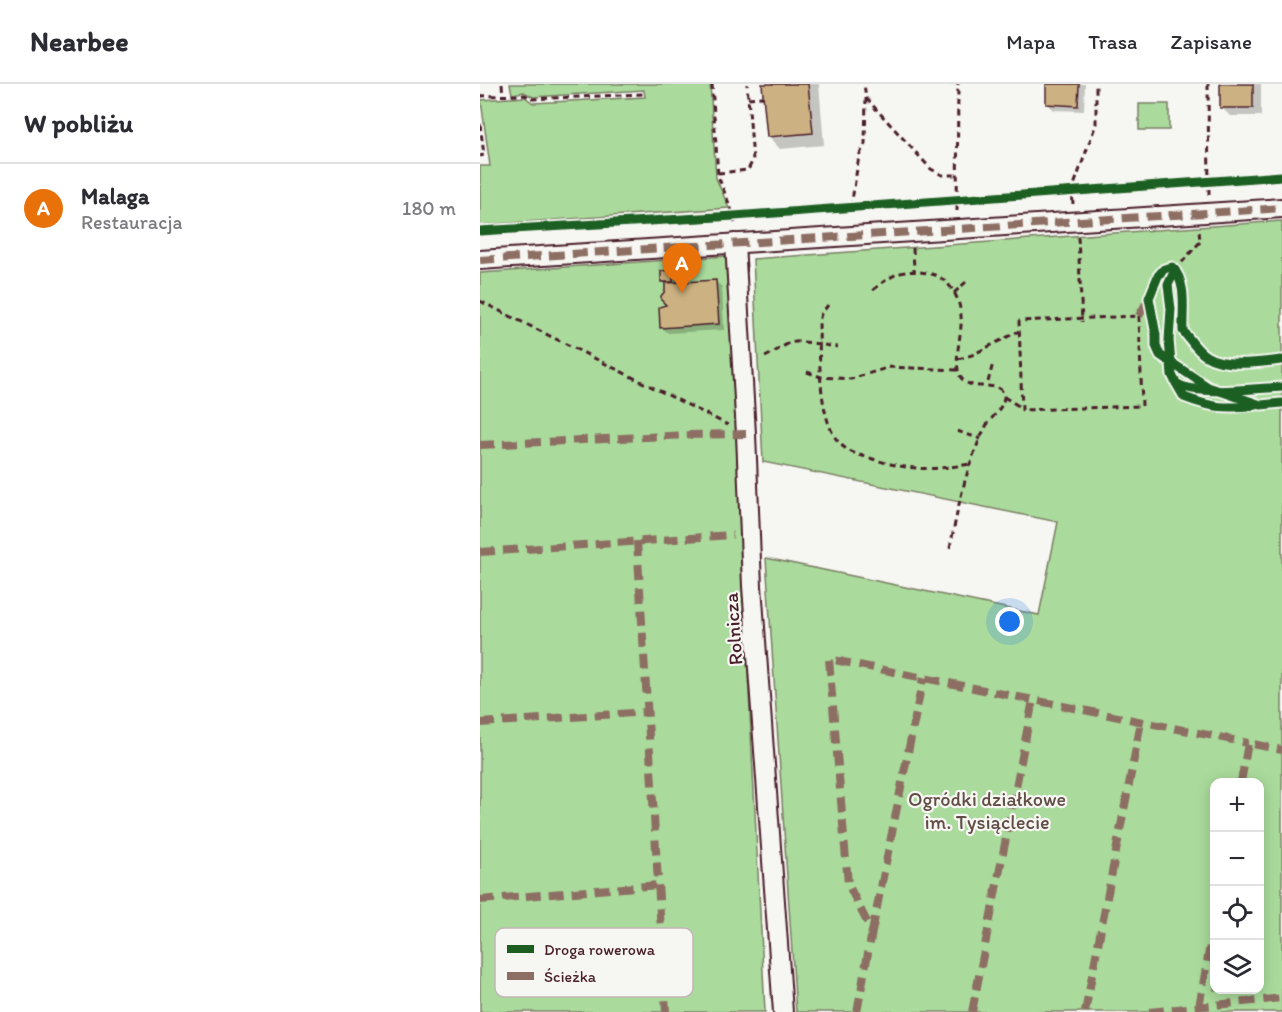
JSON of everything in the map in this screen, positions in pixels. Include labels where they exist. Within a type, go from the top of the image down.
[{"type":"street","points":[[480,260],[1282,208]]},
{"type":"street","name":"Rolnicza","points":[[735,243],[753,597],[783,1012]]},
{"type":"path","points":[[502,84],[502,96]]},
{"type":"path","points":[[712,84],[718,172],[739,215],[735,243]]},
{"type":"path","points":[[718,172],[748,170],[753,160],[747,84]]},
{"type":"path","points":[[851,207],[859,156],[865,144],[864,84]]},
{"type":"path","points":[[957,228],[958,84]]},
{"type":"path","points":[[1082,320],[1072,190],[1096,124],[1096,84]]},
{"type":"path","points":[[1164,269],[1172,267],[1176,275],[1200,242],[1209,181],[1208,84]]},
{"type":"path","points":[[480,96],[525,95],[533,99],[643,94]]},
{"type":"path","points":[[748,98],[763,97]]},
{"type":"path","points":[[866,98],[931,169],[942,175],[957,175]]},
{"type":"path","points":[[480,124],[484,155],[480,156]]},
{"type":"path","points":[[1197,182],[1219,180]]},
{"type":"path","points":[[1060,191],[1083,190]]},
{"type":"path","points":[[945,200],[968,198]]},
{"type":"path","points":[[840,208],[863,206]]},
{"type":"path","points":[[723,217],[739,215]]},
{"type":"path","points":[[873,290],[892,274],[914,270],[933,274],[950,284],[961,308],[958,369],[964,382],[974,386],[999,387],[1004,397],[1022,410],[1142,406],[1139,316],[1018,321],[1022,408]]},
{"type":"path","points":[[954,293],[966,282]]},
{"type":"path","points":[[480,301],[746,434]]},
{"type":"path","points":[[828,305],[819,317],[821,398],[840,444],[845,449],[890,464],[924,470],[970,464]]},
{"type":"path","points":[[958,359],[972,355],[1019,330]]},
{"type":"path","points":[[765,357],[790,343],[802,341],[838,347]]},
{"type":"path","points":[[987,386],[993,363]]},
{"type":"path","points":[[807,372],[821,377],[851,380],[890,367],[958,369]]},
{"type":"path","points":[[950,548],[970,464],[986,426],[1001,406],[1004,397]]},
{"type":"path","points":[[957,431],[981,439]]},
{"type":"green space","points":[[510,84],[710,84],[716,178],[729,208],[480,225],[480,166],[490,166],[481,100],[525,97],[533,103],[645,97],[644,90],[533,97],[524,92],[512,94]]},
{"type":"green space","points":[[1139,104],[1169,104],[1169,130],[1139,130]]},
{"type":"green space","name":"Ogródki działkowe im. Tysiąclecie","points":[[1282,221],[1282,1012],[796,1012],[766,558],[1039,615],[1058,522],[763,462],[753,259]]},
{"type":"green space","points":[[727,256],[765,1012],[480,1012],[480,273]]},
{"type":"building","points":[[762,84],[808,84],[813,133],[767,137]]},
{"type":"building","points":[[1046,84],[1079,84],[1078,106],[1046,104]]},
{"type":"building","points":[[1220,84],[1253,84],[1253,108],[1220,108]]},
{"type":"building","points":[[673,270],[673,282],[661,282],[661,271]]},
{"type":"building","points":[[716,280],[719,324],[660,328],[659,307],[666,305],[661,300],[665,291],[665,283]]},
{"type":"marked path","points":[[480,260],[1282,208]]},
{"type":"marked path","points":[[1139,316],[1149,298]]},
{"type":"marked path","points":[[480,445],[746,434]]},
{"type":"marked path","points":[[480,552],[733,535]]},
{"type":"marked path","points":[[637,541],[661,928]]},
{"type":"marked path","points":[[857,1012],[872,932],[848,884],[829,659],[1248,743]]},
{"type":"marked path","points":[[872,932],[923,678]]},
{"type":"marked path","points":[[972,1012],[1033,700]]},
{"type":"marked path","points":[[480,723],[648,712]]},
{"type":"marked path","points":[[1085,1012],[1141,722]]},
{"type":"marked path","points":[[1242,778],[1248,743],[1282,750]]},
{"type":"marked path","points":[[480,900],[658,885]]},
{"type":"marked path","points":[[1199,1007],[1211,940]]},
{"type":"marked path","points":[[665,997],[666,1012]]},
{"type":"marked path","points":[[1149,1012],[1282,998]]},
{"type":"cycle path","points":[[480,231],[734,216],[1282,176]]},
{"type":"cycle path","points":[[1282,360],[1233,363],[1214,360],[1203,354],[1183,331],[1182,289],[1177,274],[1172,267],[1164,269],[1158,276],[1149,298],[1156,346],[1160,355],[1208,387],[1261,405],[1282,403]]},
{"type":"cycle path","points":[[1175,270],[1168,285],[1171,309],[1169,340],[1172,375],[1176,383],[1198,390],[1212,391],[1282,387]]},
{"type":"cycle path","points":[[1176,383],[1184,397],[1203,403],[1228,407],[1256,405]]},
{"type":"place","name":"Malaga","points":[[682,293]]}]
